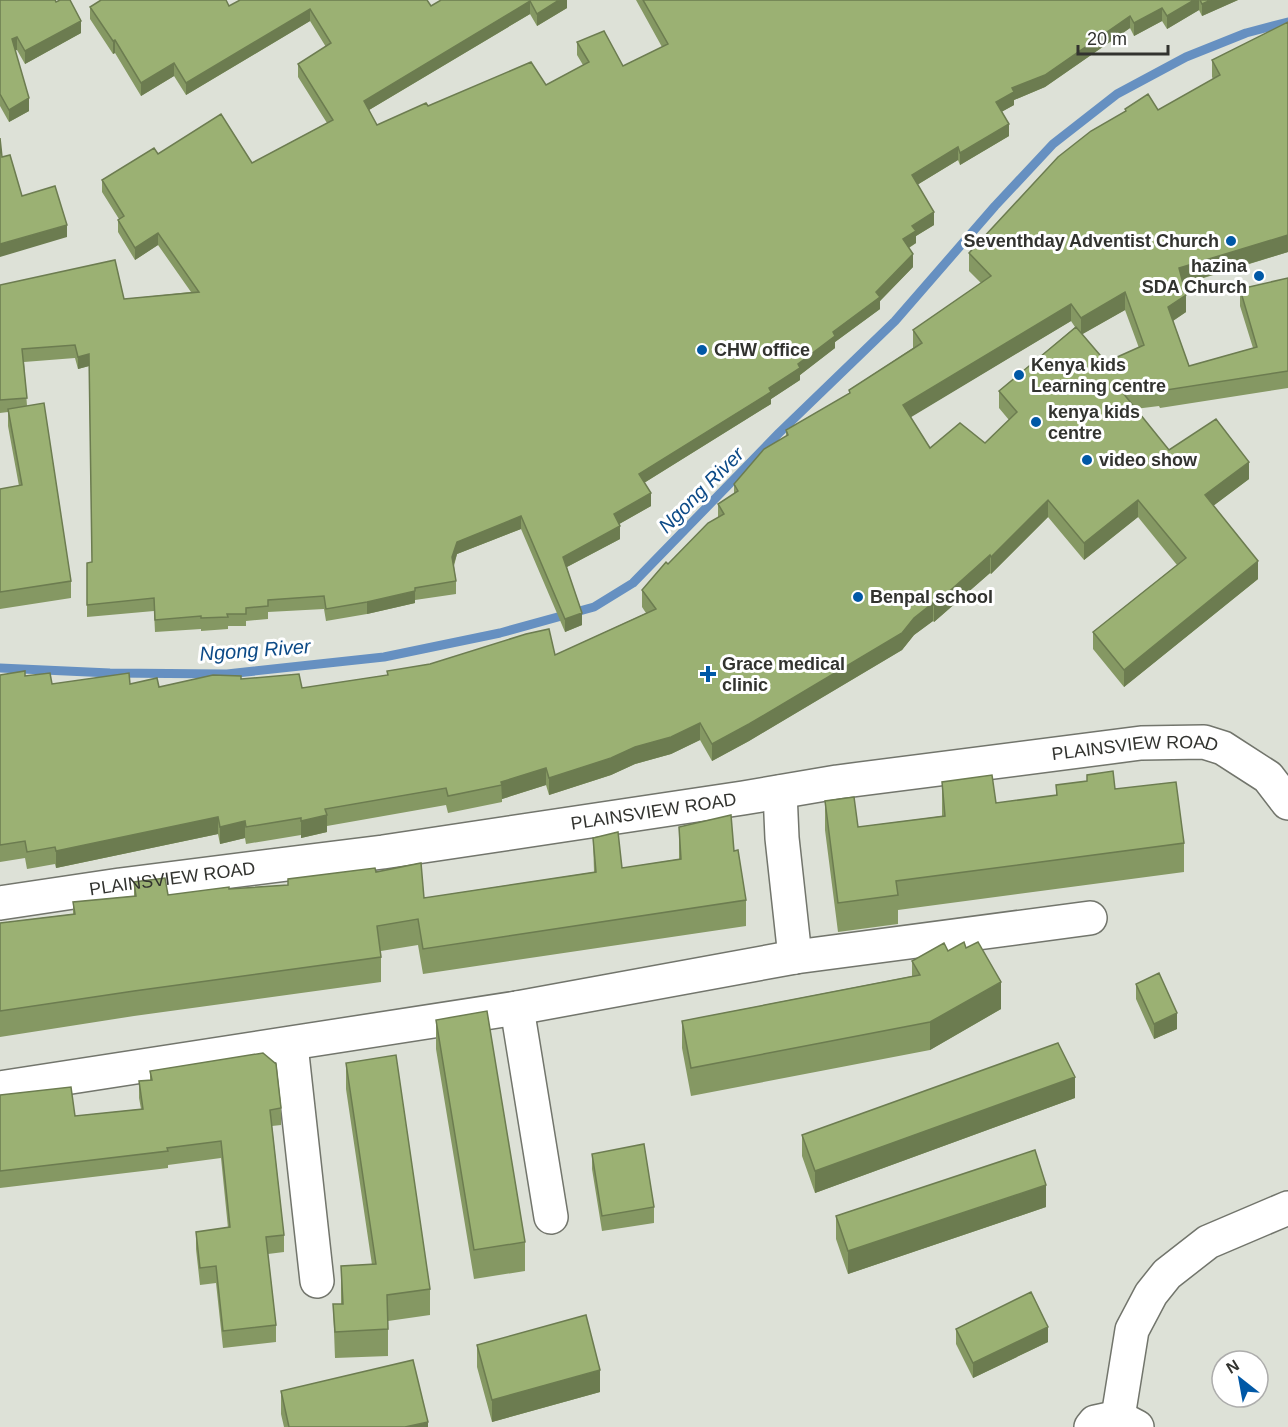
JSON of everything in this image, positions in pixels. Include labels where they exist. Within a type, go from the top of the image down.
[{"type":"street","name":"PLAINSVIEW ROAD","points":[[0,903],[120,885],[383,852],[848,781],[1141,743],[1204,742],[1223,748],[1268,777],[1288,803]]},
{"type":"street","points":[[780,792],[782,838],[795,957]]},
{"type":"street","points":[[0,1088],[291,1045],[517,1008],[795,957],[1090,918]]},
{"type":"street","points":[[517,1008],[550,1218]]},
{"type":"street","points":[[291,1045],[317,1281]]},
{"type":"street","points":[[1116,1424],[1132,1330],[1151,1294],[1167,1274],[1209,1242],[1288,1208]]},
{"type":"building","points":[[0,0],[55,0],[56,2],[70,0],[81,21],[25,51],[17,37],[12,39],[29,98],[9,110],[0,94]]},
{"type":"building","points":[[101,0],[226,0],[229,6],[240,0],[427,0],[431,6],[441,0],[559,0],[537,14],[530,1],[364,101],[377,125],[426,103],[428,106],[531,62],[546,85],[589,62],[577,42],[604,31],[623,66],[668,44],[643,0],[1194,0],[1167,16],[1162,8],[1134,23],[1130,16],[1045,75],[1012,88],[1014,92],[996,102],[1009,124],[960,153],[958,147],[912,175],[934,212],[912,226],[916,231],[903,239],[913,254],[876,292],[880,297],[833,332],[835,336],[798,364],[800,368],[769,388],[771,392],[639,474],[651,493],[614,514],[620,526],[563,557],[582,613],[565,619],[521,516],[457,542],[452,557],[456,581],[326,609],[324,596],[268,600],[268,606],[246,608],[246,614],[227,614],[228,617],[201,618],[201,616],[155,620],[154,598],[87,605],[87,563],[92,562],[89,354],[78,357],[75,345],[22,349],[27,398],[0,400],[0,285],[115,260],[124,299],[199,292],[158,233],[135,248],[118,220],[124,216],[102,180],[154,148],[158,154],[221,114],[252,163],[333,120],[298,64],[331,43],[310,9],[186,83],[174,63],[141,83],[115,40],[113,41],[90,7]]},
{"type":"building","points":[[1288,22],[1288,235],[1179,268],[1186,295],[1168,307],[1189,366],[1257,347],[1240,289],[1288,278],[1288,371],[1160,391],[1159,389],[1123,393],[1169,450],[1216,419],[1249,462],[1205,495],[1258,561],[1124,670],[1093,632],[1186,558],[1138,500],[1084,543],[1048,500],[991,557],[990,555],[934,605],[933,603],[914,618],[902,633],[712,744],[700,723],[671,737],[635,747],[611,758],[549,778],[546,768],[501,782],[502,785],[448,796],[446,788],[325,809],[327,815],[301,821],[301,818],[246,827],[245,821],[220,827],[218,817],[56,851],[55,847],[27,852],[25,841],[0,845],[0,675],[25,671],[25,676],[50,673],[52,684],[129,673],[130,684],[157,678],[159,687],[213,675],[241,676],[241,679],[299,674],[302,688],[388,675],[387,671],[430,664],[549,629],[555,655],[656,609],[642,590],[666,562],[668,564],[708,523],[724,514],[718,504],[738,491],[734,484],[764,449],[788,435],[786,430],[850,393],[849,390],[922,343],[913,330],[991,276],[969,253],[1058,157],[1091,131],[1126,111],[1125,109],[1148,94],[1158,110],[1220,75],[1212,60]],"holes":[[[1125,292],[1144,345],[1106,362],[1076,327],[999,391],[1017,412],[985,443],[960,423],[930,448],[903,405],[1071,304],[1081,318]]]},
{"type":"building","points":[[0,138],[2,157],[10,155],[22,196],[55,186],[67,225],[0,244]]},
{"type":"building","points":[[44,403],[71,581],[0,592],[0,489],[22,485],[8,409]]},
{"type":"building","points":[[1113,771],[1115,789],[1176,782],[1184,843],[896,881],[898,895],[838,903],[825,801],[854,797],[858,827],[945,816],[942,782],[992,775],[996,803],[1057,795],[1056,785],[1087,781],[1087,775]]},
{"type":"building","points":[[731,815],[734,851],[738,850],[746,900],[423,949],[418,919],[377,926],[381,957],[0,1011],[0,923],[75,914],[73,902],[136,896],[134,882],[165,878],[168,895],[229,887],[229,889],[288,885],[288,879],[375,868],[376,872],[421,863],[424,898],[596,872],[593,838],[618,832],[622,868],[681,859],[679,827]]},
{"type":"building","points":[[964,942],[966,948],[978,942],[1001,982],[930,1022],[691,1068],[682,1021],[920,975],[912,961],[944,943],[948,951]]},
{"type":"building","points":[[1159,973],[1177,1013],[1154,1024],[1136,984]]},
{"type":"building","points":[[487,1011],[525,1242],[474,1250],[436,1020]]},
{"type":"building","points":[[1058,1043],[1075,1077],[815,1171],[802,1135]]},
{"type":"building","points":[[263,1053],[276,1064],[281,1108],[270,1110],[284,1235],[266,1237],[276,1325],[223,1331],[216,1266],[200,1268],[196,1232],[230,1227],[221,1141],[167,1148],[168,1151],[0,1171],[0,1095],[71,1087],[75,1116],[143,1109],[139,1081],[152,1080],[150,1071]]},
{"type":"building","points":[[396,1055],[430,1289],[387,1295],[388,1329],[335,1332],[333,1304],[343,1304],[341,1266],[376,1264],[346,1063]]},
{"type":"building","points":[[644,1144],[654,1207],[602,1216],[592,1154]]},
{"type":"building","points":[[1035,1150],[1046,1185],[848,1251],[836,1216]]},
{"type":"building","points":[[1031,1292],[1048,1327],[973,1363],[956,1329]]},
{"type":"building","points":[[586,1315],[600,1370],[492,1400],[477,1345]]},
{"type":"building","points":[[413,1360],[428,1422],[405,1427],[289,1427],[281,1391]]},
{"type":"waterway","name":"Ngong River","points":[[0,668],[110,673],[227,674],[384,657],[500,633],[594,607],[633,583],[779,433],[895,321],[995,206],[1053,144],[1117,94],[1186,57],[1246,33],[1288,22]]},
{"type":"place","name":"Seventhday Adventist Church","points":[[1231,241]]},
{"type":"place","name":"hazina SDA Church","points":[[1259,276]]},
{"type":"place","name":"CHW office","points":[[702,350]]},
{"type":"place","name":"Kenya kids Learning centre","points":[[1019,375]]},
{"type":"place","name":"kenya kids centre","points":[[1036,422]]},
{"type":"place","name":"video show","points":[[1087,460]]},
{"type":"place","name":"Benpal school","points":[[858,597]]},
{"type":"place","name":"Grace medical clinic","points":[[708,674]]}]
